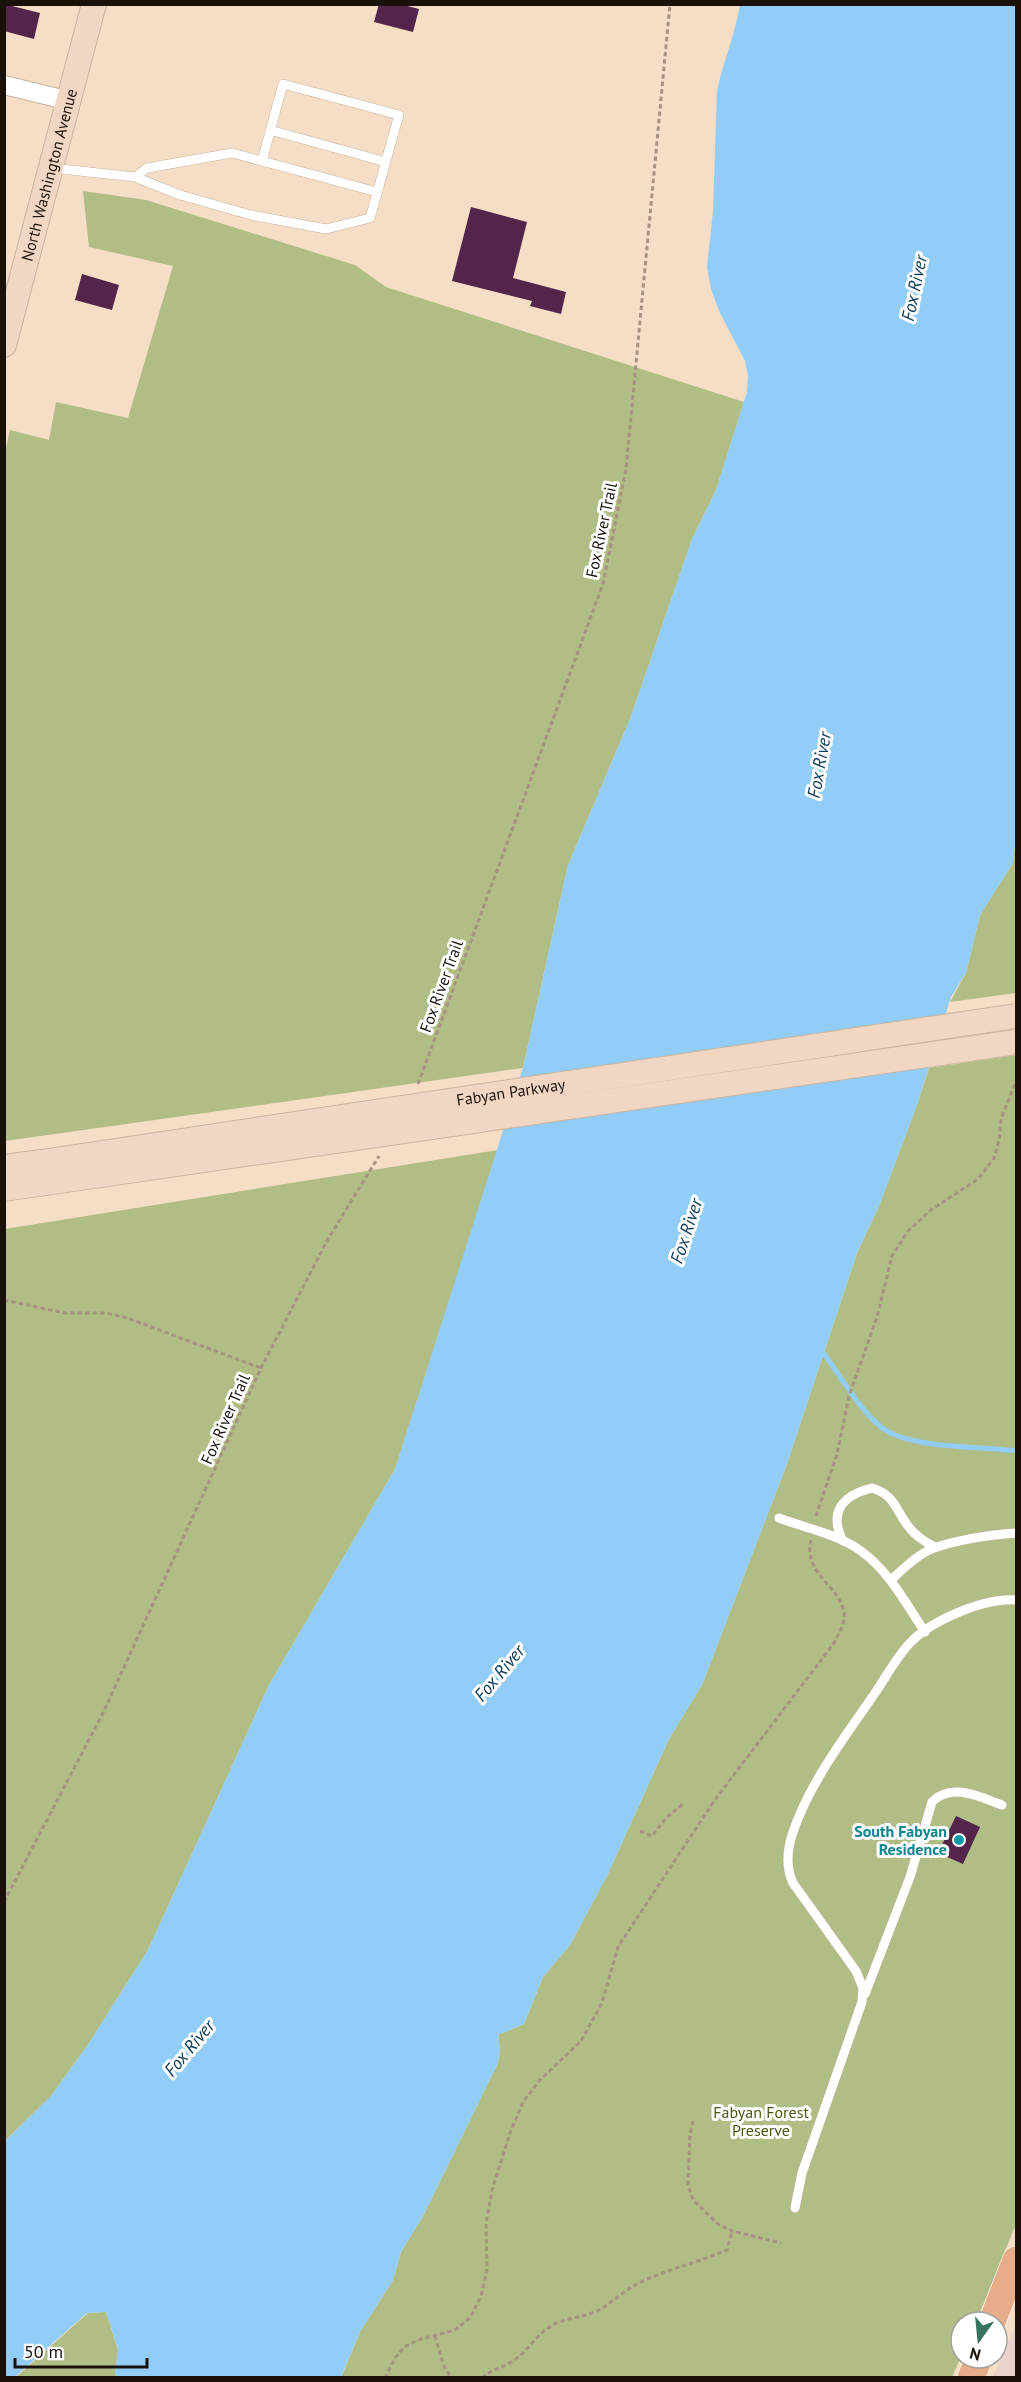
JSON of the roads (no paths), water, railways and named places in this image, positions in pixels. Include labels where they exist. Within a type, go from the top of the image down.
[{"type":"main road","name":"North Washington Avenue","points":[[4,345],[94,4]]},
{"type":"main road","name":"Fabyan Parkway","points":[[4,1189],[44,1173],[1017,1016]]},
{"type":"main road","name":"Fabyan Parkway","points":[[4,1167],[44,1173],[1017,1042]]},
{"type":"main road","points":[[997,2310],[1017,2259]]},
{"type":"street","points":[[4,85],[70,101]]},
{"type":"lane","points":[[52,168],[135,177],[180,195],[251,215],[326,229],[370,218],[399,115],[283,84],[262,161]]},
{"type":"lane","points":[[270,130],[386,162]]},
{"type":"lane","points":[[135,177],[147,168],[232,153],[377,192]]},
{"type":"lane","points":[[843,1541],[836,1528],[840,1507],[849,1497],[872,1488],[890,1497],[908,1526],[918,1537],[935,1547]]},
{"type":"lane","points":[[778,1518],[843,1541],[860,1550],[891,1580],[925,1632]]},
{"type":"lane","points":[[891,1580],[906,1566],[935,1547],[1017,1533]]},
{"type":"lane","points":[[862,2002],[863,1988],[856,1971],[793,1883],[788,1871],[791,1836],[810,1793],[841,1743],[909,1644],[925,1632],[965,1610],[984,1603],[1017,1600]]},
{"type":"lane","points":[[795,2208],[802,2173],[862,2002],[910,1877],[932,1802],[937,1796],[946,1792],[959,1792],[1002,1805]]},
{"type":"water","name":"Fox River","points":[[740,5],[1016,5],[1016,836],[1013,863],[980,915],[966,973],[951,997],[917,1105],[879,1206],[857,1253],[787,1464],[702,1685],[669,1739],[607,1876],[570,1945],[543,1977],[524,2024],[498,2035],[500,2049],[498,2063],[423,2216],[401,2252],[393,2280],[360,2332],[341,2377],[118,2377],[115,2374],[118,2349],[106,2312],[87,2313],[15,2377],[5,2378],[5,2141],[51,2096],[87,2046],[148,1950],[269,1685],[395,1469],[523,1068],[568,865],[630,719],[692,539],[716,490],[747,392],[748,375],[745,361],[719,311],[711,289],[707,267],[713,211],[717,91]]},
{"type":"waterway","points":[[824,1354],[865,1411],[881,1427],[893,1434],[927,1443],[1016,1451]]},
{"type":"place","name":"South Fabyan Residence","points":[[959,1840]]},
{"type":"park label","name":"Fabyan Forest Preserve","points":[[761,2121]]}]
